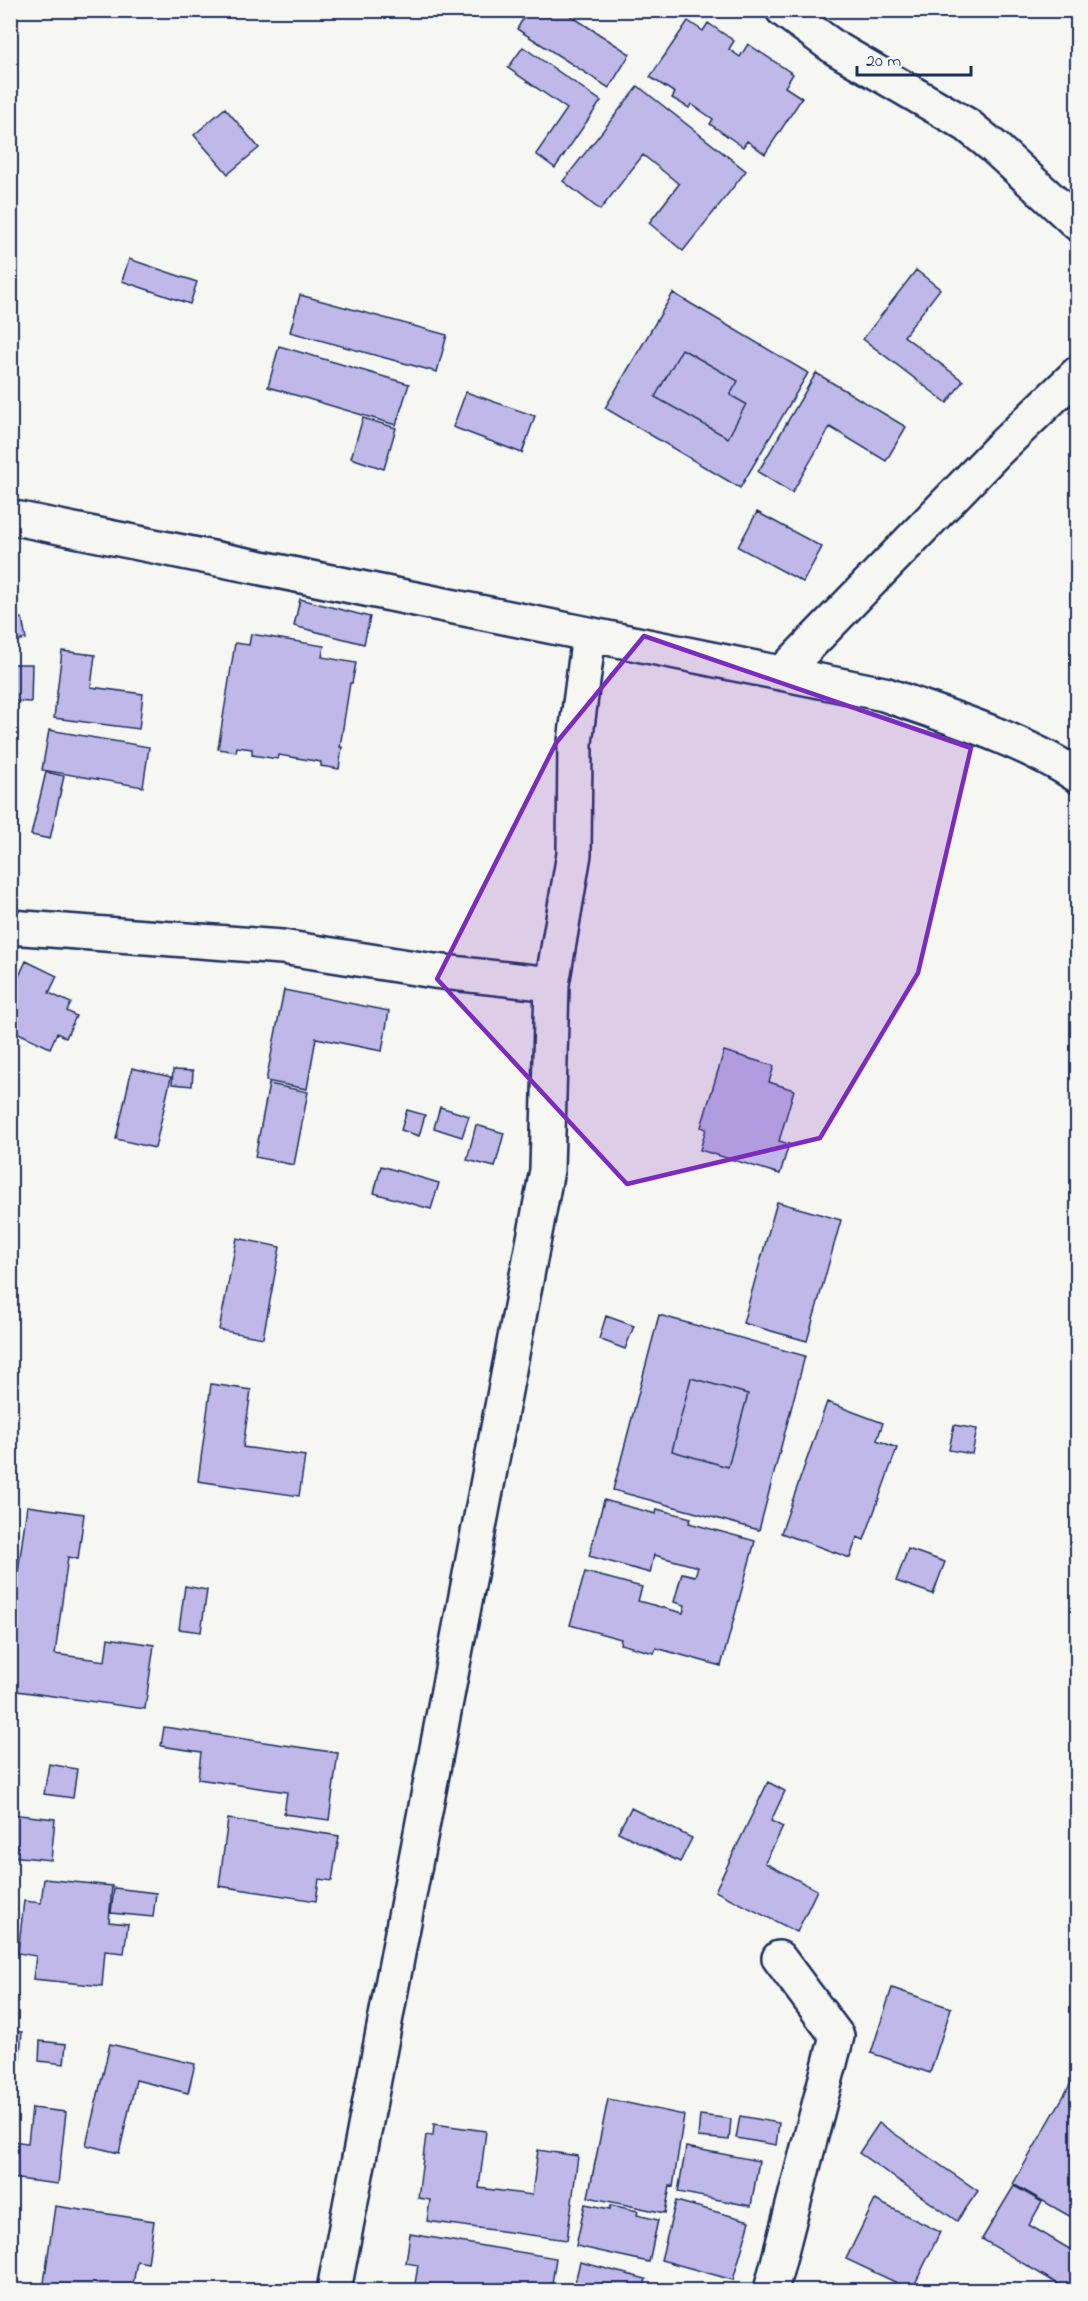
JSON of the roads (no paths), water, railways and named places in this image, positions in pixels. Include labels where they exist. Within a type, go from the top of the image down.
[{"type":"street","points":[[783,10],[835,48],[967,125],[1077,224]]},
{"type":"street","points":[[782,673],[998,450],[1077,372]]},
{"type":"street","points":[[10,518],[884,694],[977,727],[1060,764],[1077,776]]},
{"type":"street","points":[[334,2290],[547,1170],[552,984],[574,854],[575,742],[589,635]]},
{"type":"street","points":[[10,927],[282,947],[434,971],[552,984]]},
{"type":"street","points":[[771,2290],[837,2036],[779,1958]]}]
